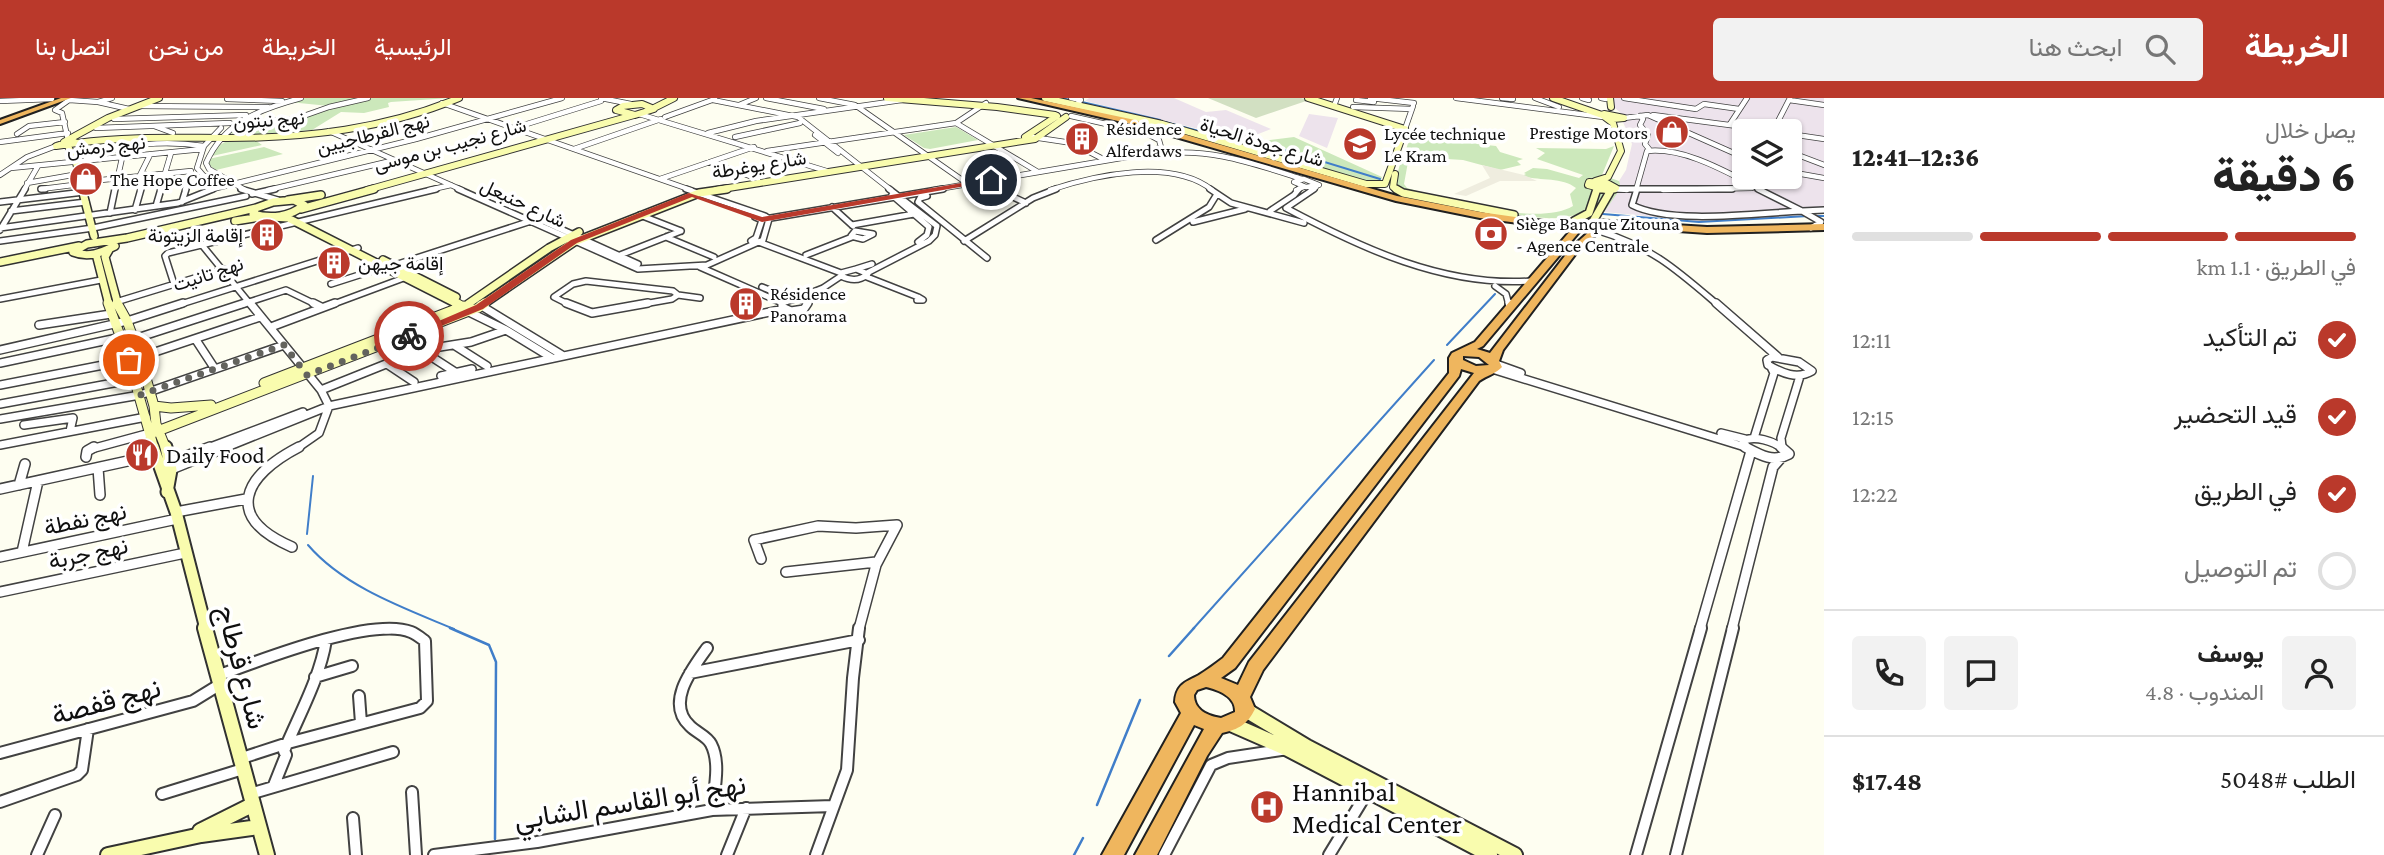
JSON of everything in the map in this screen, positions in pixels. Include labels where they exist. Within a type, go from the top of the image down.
[{"type":"highway","name":"شارع جودة الحياة","points":[[1021,98],[1132,122],[1351,187],[1423,205],[1575,225]]},
{"type":"highway","name":"شارع جودة الحياة","points":[[1037,98],[1167,127],[1385,191],[1575,225]]},
{"type":"highway","points":[[0,119],[57,99]]},
{"type":"highway","points":[[0,119],[72,99]]},
{"type":"highway","points":[[1423,205],[1441,214]]},
{"type":"highway","points":[[1458,356],[1479,344],[1575,225],[1736,235],[1823,225]]},
{"type":"highway","points":[[1146,855],[1200,751],[1224,725],[1241,718],[1255,667],[1475,378],[1492,366],[1497,350],[1567,259],[1596,228],[1697,230],[1811,228],[1823,225]]},
{"type":"highway","points":[[1458,356],[1474,352],[1492,366]]},
{"type":"highway","points":[[1205,680],[1232,660],[1396,452],[1455,373],[1458,356]]},
{"type":"highway","points":[[1224,725],[1198,719],[1191,713],[1184,695],[1187,688],[1194,682],[1219,681],[1231,687],[1243,703]]},
{"type":"highway","points":[[1113,855],[1191,713]]},
{"type":"street","points":[[98,102],[113,98]]},
{"type":"street","points":[[35,153],[70,142],[159,98]]},
{"type":"street","points":[[0,175],[35,153],[70,142],[135,108],[165,98]]},
{"type":"street","points":[[295,98],[246,115],[232,123],[204,147],[197,164],[198,171],[222,185],[249,195],[301,202],[304,205],[296,213],[301,223]]},
{"type":"street","points":[[232,123],[269,107],[301,98]]},
{"type":"street","points":[[96,128],[295,119],[329,107],[368,98]]},
{"type":"street","name":"نهج نبتون","points":[[440,105],[452,98]]},
{"type":"street","name":"نهج نبتون","points":[[70,142],[138,136],[214,136],[331,130],[386,121],[459,98]]},
{"type":"street","name":"نهج القرطاجيين","points":[[0,229],[182,202],[222,185],[376,149],[562,98]]},
{"type":"street","points":[[592,98],[653,109]]},
{"type":"street","name":"شارع نجيب بن موسى","points":[[109,245],[286,200],[311,197],[420,170],[428,172],[542,139],[611,115],[617,109],[659,98]]},
{"type":"street","points":[[271,217],[428,172],[436,173],[542,139],[636,115],[674,98]]},
{"type":"street","points":[[739,105],[756,98]]},
{"type":"street","points":[[766,98],[824,109]]},
{"type":"street","points":[[780,100],[786,98]]},
{"type":"street","points":[[801,104],[819,98],[855,106],[967,183]]},
{"type":"street","points":[[763,218],[1151,153],[1162,145],[1157,138],[1146,133],[1063,115],[987,104],[887,98]]},
{"type":"street","points":[[1045,98],[1081,101]]},
{"type":"street","points":[[1071,98],[1370,186],[1386,183],[1414,102]]},
{"type":"street","points":[[1311,98],[1334,106],[1352,108],[1405,130]]},
{"type":"street","points":[[1334,106],[1337,98]]},
{"type":"street","points":[[1404,98],[1414,102]]},
{"type":"street","points":[[1456,98],[1559,103]]},
{"type":"street","points":[[1535,98],[1604,115],[1647,115],[1730,124],[1747,98]]},
{"type":"street","points":[[1582,98],[1589,100]]},
{"type":"street","points":[[1624,98],[1696,109],[1707,104],[1739,109]]},
{"type":"street","points":[[0,102],[57,99]]},
{"type":"street","points":[[109,245],[94,232],[65,122],[62,113],[55,110],[72,99],[135,108],[209,105],[269,107]]},
{"type":"street","points":[[209,105],[229,99],[282,102]]},
{"type":"street","points":[[513,128],[601,99]]},
{"type":"street","points":[[601,99],[621,114],[663,118]]},
{"type":"street","points":[[571,150],[716,99],[789,114],[904,99],[987,104]]},
{"type":"street","points":[[1352,108],[1356,99],[1370,102],[1414,102]]},
{"type":"street","points":[[1503,101],[1514,99],[1559,103],[1590,117],[1604,115],[1613,123],[1621,151],[1607,178],[1596,185],[1589,213],[1575,225]]},
{"type":"street","points":[[1780,119],[1789,99],[1824,105]]},
{"type":"street","points":[[1352,108],[1379,101],[1393,104],[1395,101],[1414,102]]},
{"type":"street","points":[[1604,115],[1607,101]]},
{"type":"street","points":[[1607,101],[1622,117]]},
{"type":"street","points":[[653,109],[654,114],[663,118],[776,152],[958,123],[987,104]]},
{"type":"street","points":[[440,105],[542,139]]},
{"type":"street","points":[[709,132],[789,114],[855,106]]},
{"type":"street","points":[[135,108],[136,117]]},
{"type":"street","points":[[789,114],[828,142]]},
{"type":"street","points":[[789,114],[937,226],[935,235],[859,280]]},
{"type":"street","points":[[114,119],[246,115]]},
{"type":"street","name":"شارع يوغرطة","points":[[993,144],[1029,136],[1063,115]]},
{"type":"street","name":"شارع يوغرطة","points":[[470,307],[565,238],[583,237],[691,192],[1040,138],[1063,115]]},
{"type":"street","points":[[1647,115],[1732,152]]},
{"type":"street","points":[[1637,116],[1643,119],[1640,125],[1648,135],[1645,144],[1649,149],[1677,151],[1732,177]]},
{"type":"street","points":[[136,117],[173,133]]},
{"type":"street","points":[[1622,117],[1619,125],[1627,152],[1596,228],[1628,240],[1667,261],[1778,357],[1799,362],[1812,372],[1800,376],[1771,367]]},
{"type":"street","points":[[486,120],[763,218],[896,195]]},
{"type":"street","points":[[0,140],[52,123],[65,122]]},
{"type":"street","points":[[735,137],[800,123]]},
{"type":"street","points":[[958,123],[1036,171]]},
{"type":"street","name":"شارع حنبعل","points":[[331,130],[641,270],[701,264],[758,240]]},
{"type":"street","name":"شارع حنبعل","points":[[331,130],[420,170]]},
{"type":"street","points":[[709,132],[735,137],[831,170]]},
{"type":"street","name":"نهج نبتون","points":[[70,142],[125,135],[173,133],[214,136]]},
{"type":"street","points":[[134,145],[138,136]]},
{"type":"street","points":[[214,136],[206,166],[257,201],[253,214],[261,217]]},
{"type":"street","points":[[1029,136],[1072,143],[1104,159]]},
{"type":"street","points":[[1802,136],[1824,139]]},
{"type":"street","points":[[14,137],[70,142]]},
{"type":"street","points":[[76,163],[107,151],[146,143],[172,141],[204,147]]},
{"type":"street","points":[[143,152],[146,143]]},
{"type":"street","name":"نهج درمش","points":[[11,168],[120,159],[204,147]]},
{"type":"street","points":[[656,180],[754,147]]},
{"type":"street","points":[[1649,149],[1634,190],[1634,208],[1657,215],[1824,210]]},
{"type":"street","points":[[110,213],[120,159],[143,152],[157,151],[162,154]]},
{"type":"street","points":[[987,258],[923,205],[924,200],[930,195],[1173,151],[1222,154],[1309,188]]},
{"type":"street","points":[[156,206],[171,153]]},
{"type":"street","points":[[135,210],[142,174],[150,155]]},
{"type":"street","points":[[1396,155],[1398,160],[1394,189],[1410,195],[1514,215]]},
{"type":"street","points":[[1802,156],[1824,164]]},
{"type":"street","points":[[1136,158],[1148,172]]},
{"type":"street","points":[[0,241],[94,232],[397,160]]},
{"type":"street","points":[[710,162],[758,179]]},
{"type":"street","points":[[0,229],[38,166]]},
{"type":"street","points":[[34,172],[53,170]]},
{"type":"street","name":"شارع يوغرطة","points":[[153,429],[470,307],[574,238],[691,192],[758,179],[831,170]]},
{"type":"street","points":[[41,190],[142,174],[191,171],[182,202]]},
{"type":"street","points":[[965,241],[978,236],[1026,202],[1046,192],[1105,177],[1148,172],[1190,178],[1209,186],[1228,202],[1270,211],[1304,223]]},
{"type":"street","name":"شارع حنبعل","points":[[436,173],[565,238]]},
{"type":"street","points":[[1802,174],[1824,178]]},
{"type":"street","points":[[1295,183],[1302,179],[1318,184],[1309,188],[1286,208],[1326,230],[1370,249],[1492,284],[1506,294],[1510,307]]},
{"type":"street","points":[[27,183],[81,183]]},
{"type":"street","points":[[0,202],[81,183]]},
{"type":"street","points":[[1270,211],[1294,195],[1295,183]]},
{"type":"street","points":[[174,284],[166,254],[455,184]]},
{"type":"street","points":[[989,185],[1026,202]]},
{"type":"street","points":[[1596,185],[1643,191],[1732,189]]},
{"type":"street","points":[[1756,189],[1804,211],[1823,225]]},
{"type":"street","points":[[1197,219],[1212,204],[1217,194]]},
{"type":"street","points":[[328,404],[782,306],[830,284],[843,273],[867,267],[927,235],[929,227],[896,195]]},
{"type":"street","points":[[10,211],[86,202]]},
{"type":"street","points":[[806,255],[855,238],[868,238],[873,234],[858,230],[832,207]]},
{"type":"street","points":[[1156,240],[1197,219],[1248,208]]},
{"type":"street","points":[[852,225],[915,214]]},
{"type":"street","points":[[620,255],[681,231],[640,215]]},
{"type":"street","points":[[0,262],[84,245],[109,245],[261,217],[288,219],[301,223],[404,278],[470,307],[549,356]]},
{"type":"street","points":[[758,240],[763,218]]},
{"type":"street","points":[[396,265],[531,221]]},
{"type":"street","points":[[855,238],[851,234],[858,230]]},
{"type":"street","points":[[80,255],[73,251],[84,245],[94,232]]},
{"type":"street","points":[[957,235],[978,236]]},
{"type":"street","points":[[975,249],[978,236]]},
{"type":"street","name":"شارع حنبعل","points":[[583,237],[643,265],[701,264],[758,240]]},
{"type":"street","points":[[666,237],[714,257]]},
{"type":"street","points":[[817,259],[855,238]]},
{"type":"street","points":[[758,240],[817,259],[843,273],[848,280]]},
{"type":"street","points":[[758,240],[843,273]]},
{"type":"street","points":[[0,268],[96,254],[109,245]]},
{"type":"street","name":"شارع قرطاج","points":[[109,245],[105,257],[116,302],[126,318],[140,357],[153,429],[170,466],[167,492]]},
{"type":"street","points":[[202,245],[321,390],[328,404],[320,433],[268,468],[254,483],[246,499],[250,519],[257,527],[278,542],[292,547]]},
{"type":"street","points":[[39,325],[126,318],[350,248],[396,265],[470,307],[561,353]]},
{"type":"street","name":"شارع قرطاج","points":[[96,254],[114,319],[135,379],[154,406],[155,455],[176,515],[218,681],[267,855]]},
{"type":"street","points":[[701,264],[782,306],[800,310],[848,280],[869,281],[917,298],[856,269]]},
{"type":"street","points":[[701,264],[808,303]]},
{"type":"street","points":[[331,284],[384,267]]},
{"type":"street","points":[[116,302],[223,269]]},
{"type":"street","points":[[626,285],[641,270]]},
{"type":"street","points":[[271,327],[413,275]]},
{"type":"street","points":[[0,299],[102,280]]},
{"type":"street","points":[[678,295],[671,299],[592,313],[554,297],[581,281],[673,291],[678,295],[700,298]]},
{"type":"street","points":[[1492,284],[1531,281]]},
{"type":"street","points":[[134,339],[247,301],[289,290],[321,307]]},
{"type":"street","points":[[140,357],[260,317]]},
{"type":"street","points":[[0,351],[114,319]]},
{"type":"street","points":[[321,390],[421,350],[480,340],[506,330]]},
{"type":"street","points":[[0,363],[122,337]]},
{"type":"street","points":[[196,340],[215,369]]},
{"type":"street","points":[[0,419],[145,394],[284,345]]},
{"type":"street","points":[[454,345],[487,366]]},
{"type":"street","points":[[421,350],[455,372]]},
{"type":"street","points":[[159,470],[328,404],[455,372],[549,356]]},
{"type":"street","points":[[1636,855],[1749,444],[1774,373],[1767,360],[1778,357]]},
{"type":"street","points":[[0,385],[129,360]]},
{"type":"street","points":[[387,364],[414,382]]},
{"type":"street","points":[[1492,366],[1749,444],[1780,459]]},
{"type":"street","points":[[1676,855],[1773,467],[1788,454],[1782,447],[1781,438],[1796,381],[1800,376]]},
{"type":"street","points":[[0,404],[135,379]]},
{"type":"street","points":[[154,406],[209,409]]},
{"type":"street","points":[[0,445],[70,432],[176,429],[209,409]]},
{"type":"street","points":[[24,425],[73,418],[70,432]]},
{"type":"street","points":[[86,457],[87,451],[94,447],[153,429]]},
{"type":"street","points":[[1749,444],[1782,447]]},
{"type":"street","points":[[0,489],[155,455]]},
{"type":"street","points":[[19,485],[25,464]]},
{"type":"street","points":[[98,468],[100,495]]},
{"type":"street","points":[[22,552],[38,481]]},
{"type":"street","name":"نهج نفطة","points":[[0,557],[246,499]]},
{"type":"street","points":[[761,559],[754,540],[818,526],[856,528],[897,525],[876,562],[859,639],[851,697],[847,770],[843,788],[822,829],[816,855]]},
{"type":"street","name":"نهج جربة","points":[[0,592],[185,553]]},
{"type":"street","points":[[786,572],[876,562]]},
{"type":"street","name":"نهج قفصة","points":[[0,752],[193,701],[218,681],[281,651],[367,632],[414,632],[425,641],[428,695],[424,705],[361,723]]},
{"type":"street","points":[[690,673],[859,639]]},
{"type":"street","points":[[274,785],[288,743],[322,665],[326,640]]},
{"type":"street","points":[[707,648],[690,673],[678,706],[690,727],[712,744],[712,810]]},
{"type":"street","points":[[315,677],[352,666]]},
{"type":"street","points":[[162,794],[288,743],[361,723],[359,696]]},
{"type":"street","points":[[1243,703],[1298,742],[1515,855]]},
{"type":"street","points":[[1224,725],[1288,749],[1481,853]]},
{"type":"street","points":[[0,802],[77,775],[82,770],[88,729]]},
{"type":"street","points":[[1164,855],[1211,765],[1226,757],[1268,755],[1288,749]]},
{"type":"street","points":[[178,839],[274,785],[393,752]]},
{"type":"street","points":[[1329,855],[1368,791]]},
{"type":"street","points":[[412,792],[416,855]]},
{"type":"street","name":"نهج أبو القاسم الشابي","points":[[434,855],[559,838],[712,810],[833,806]]},
{"type":"street","points":[[727,855],[746,808]]},
{"type":"street","points":[[37,855],[55,815]]},
{"type":"street","points":[[353,818],[356,855]]},
{"type":"street","points":[[108,855],[178,839],[259,827]]},
{"type":"shaded area","points":[[1089,98],[1174,98],[1206,112],[1226,110],[1271,129],[1243,140],[1085,101]]},
{"type":"shaded area","points":[[1614,98],[1824,98],[1824,214],[1697,221],[1604,212],[1619,189],[1619,181],[1626,170],[1632,144],[1623,122],[1627,119],[1614,107]]},
{"type":"shaded area","points":[[1309,114],[1338,118],[1327,148],[1299,136]]},
{"type":"shaded area","points":[[1482,165],[1524,175],[1537,181],[1500,181],[1466,196],[1454,194],[1490,178]]},
{"type":"green space","points":[[303,98],[450,98],[391,102],[388,103],[389,107],[364,113],[341,112],[312,130],[255,135],[224,133],[235,126],[277,122],[329,106],[289,102]]},
{"type":"green space","points":[[1208,98],[1301,98],[1309,100],[1256,118]]},
{"type":"green space","points":[[956,127],[978,140],[930,149],[904,135]]},
{"type":"green space","points":[[1294,137],[1382,177],[1381,180],[1371,184],[1239,144]]},
{"type":"green space","points":[[1410,138],[1465,143],[1472,140],[1477,144],[1496,146],[1500,152],[1523,159],[1517,161],[1521,165],[1500,170],[1463,160],[1415,157],[1405,152]]},
{"type":"green space","points":[[229,140],[255,140],[262,145],[212,156],[214,148]]},
{"type":"green space","points":[[1614,146],[1602,175],[1619,181],[1621,188],[1604,212],[1588,212],[1562,218],[1527,216],[1490,210],[1397,189],[1395,183],[1401,160],[1416,159],[1408,162],[1404,184],[1407,188],[1444,199],[1515,213],[1557,212],[1573,206],[1570,194],[1576,188],[1564,182],[1522,176],[1526,174],[1524,173],[1533,168],[1579,178],[1583,175],[1537,159],[1545,153],[1536,148],[1606,149]]},
{"type":"green space","points":[[264,147],[283,154],[216,170],[209,165],[209,159]]},
{"type":"waterway","points":[[1060,98],[1071,100]]},
{"type":"waterway","points":[[1082,102],[1160,120]]},
{"type":"waterway","points":[[1165,122],[1236,141],[1248,141]]},
{"type":"waterway","points":[[1256,141],[1380,179]]},
{"type":"waterway","points":[[1603,214],[1699,222],[1808,216]]},
{"type":"waterway","points":[[1814,216],[1824,216]]},
{"type":"waterway","points":[[1447,345],[1495,294]]},
{"type":"waterway","points":[[1193,629],[1434,360]]},
{"type":"waterway","points":[[307,534],[313,476]]},
{"type":"waterway","points":[[308,545],[339,573],[376,595],[454,629]]},
{"type":"waterway","points":[[450,628],[489,645],[496,662],[495,839]]},
{"type":"waterway","points":[[1169,656],[1194,628]]},
{"type":"waterway","points":[[1097,805],[1140,700]]},
{"type":"waterway","points":[[1074,855],[1083,838]]},
{"type":"way so far","points":[[129,360],[140,395],[284,345],[307,375],[409,336]]},
{"type":"place","name":"Prestige Motors","points":[[1672,132]]},
{"type":"place","name":"Résidence Alferdaws","points":[[1082,139]]},
{"type":"place","name":"Lycée technique Le Kram","points":[[1360,144]]},
{"type":"place","name":"The Hope Coffee","points":[[86,179]]},
{"type":"place","name":"Siège Banque Zitouna - Agence Centrale","points":[[1491,234]]},
{"type":"place","name":"إقامة الزيتونة","points":[[267,235]]},
{"type":"place","name":"إقامة جيهن","points":[[334,263]]},
{"type":"place","name":"Résidence Panorama","points":[[746,304]]},
{"type":"place","name":"Daily Food","points":[[142,455]]},
{"type":"place","name":"Hannibal Medical Center","points":[[1267,807]]},
{"type":"route","points":[[409,336],[480,307],[556,252],[583,237],[692,195],[762,220],[991,180]]}]
